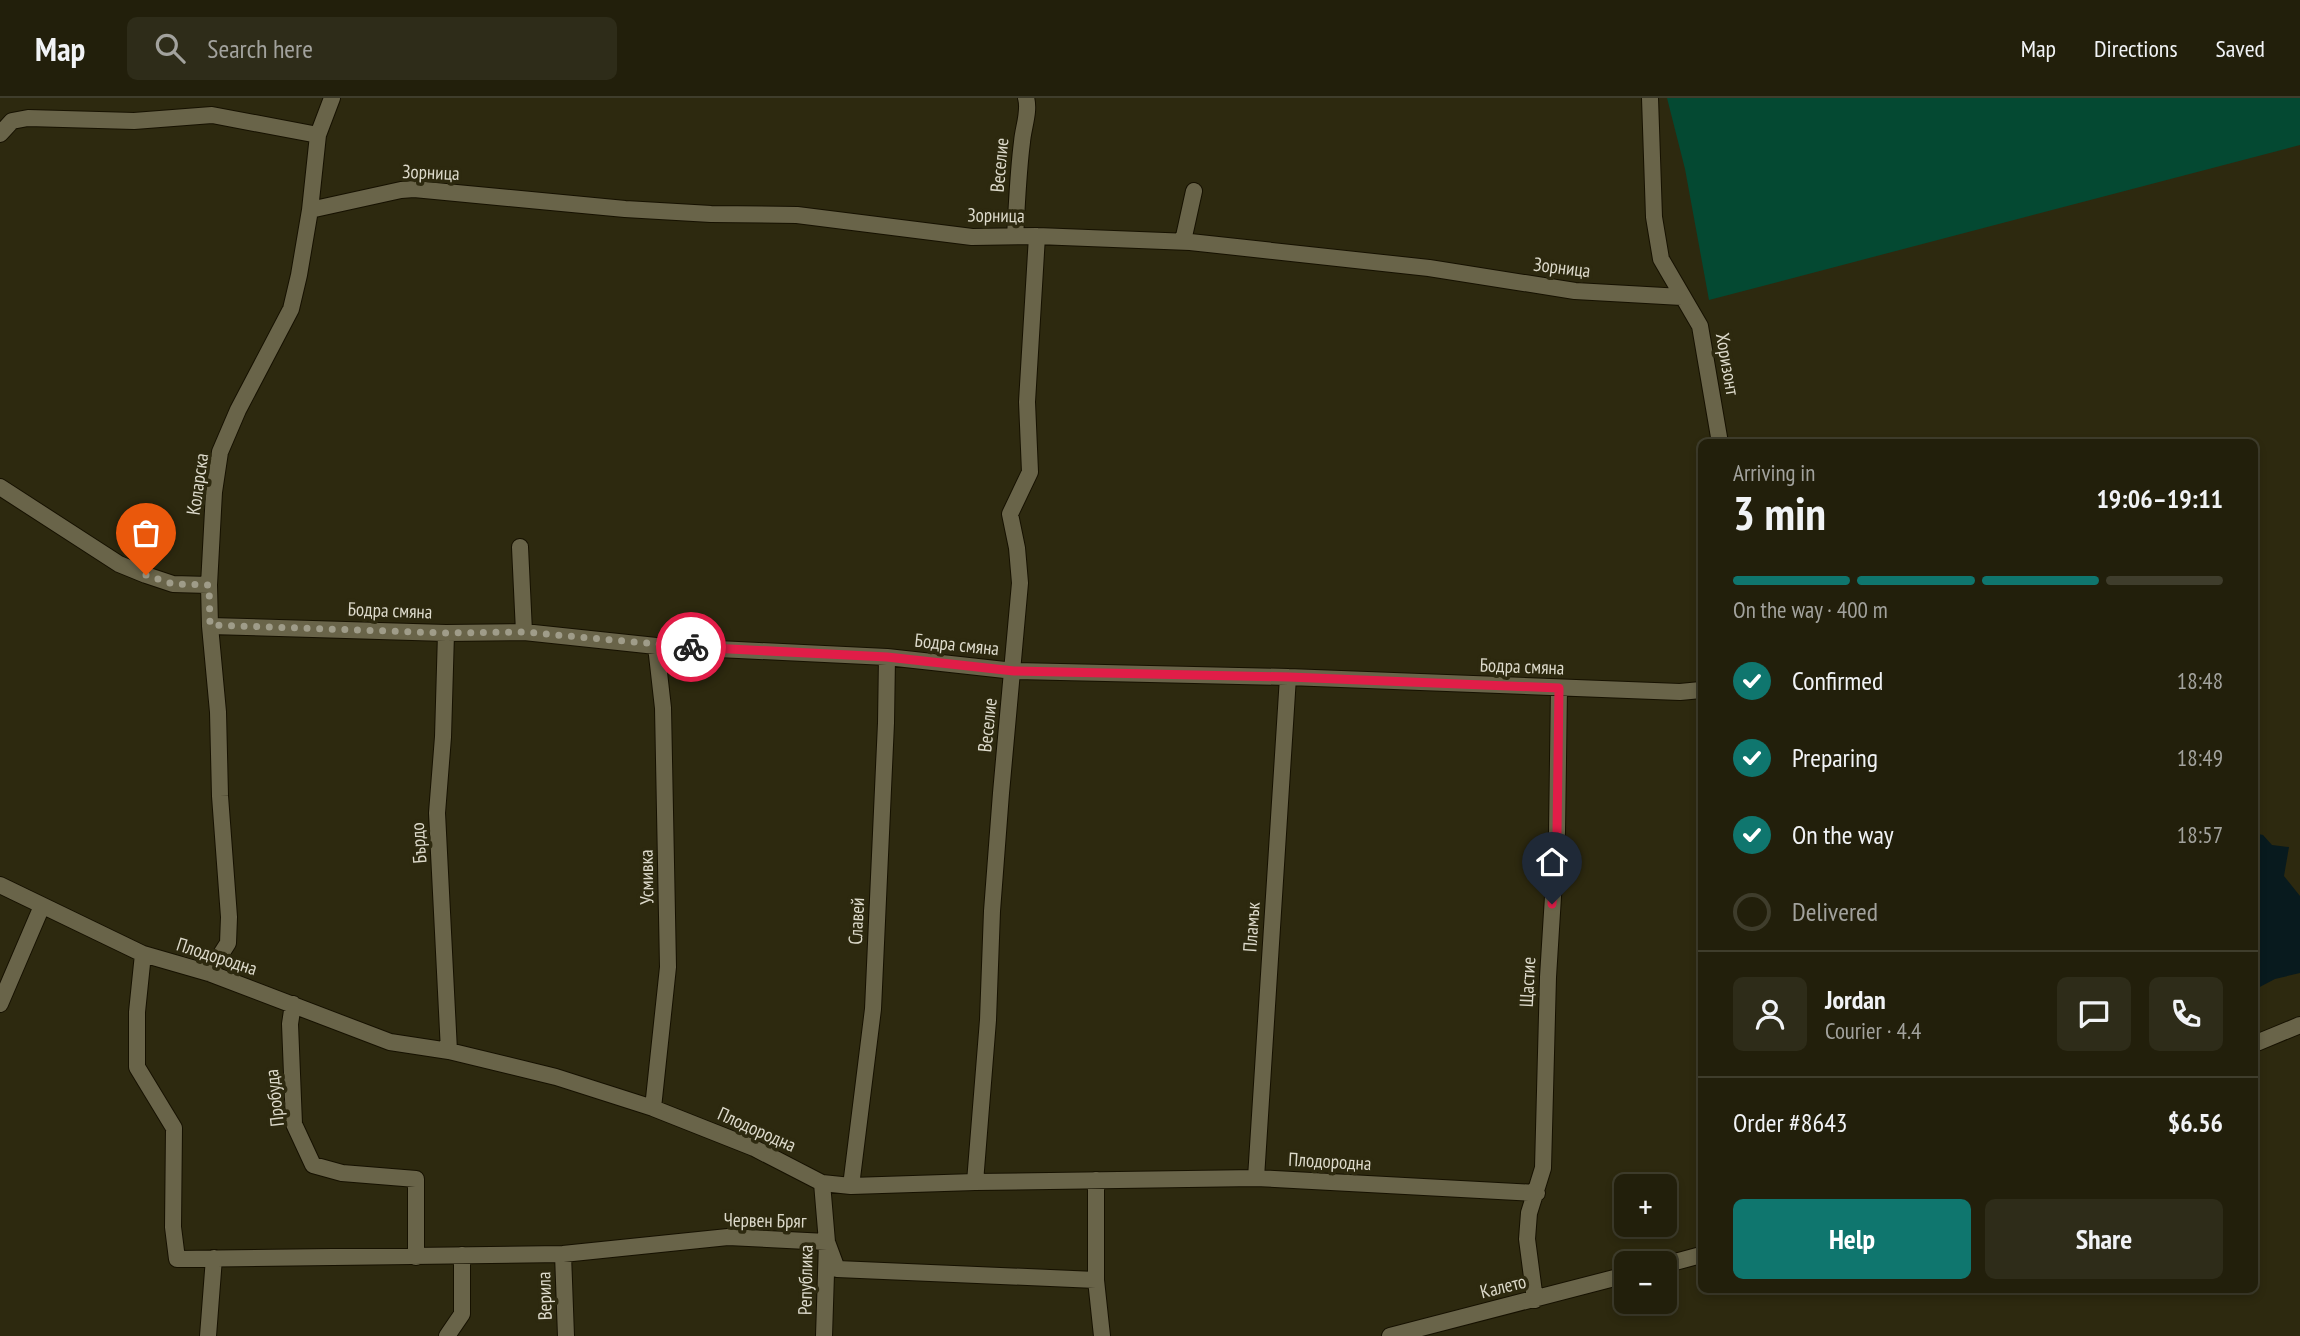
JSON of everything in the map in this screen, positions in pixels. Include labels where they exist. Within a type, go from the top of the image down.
[{"type":"street","name":"Коларска","points":[[209,973],[228,943],[229,917],[220,796],[218,712],[210,625],[209,585],[214,492],[220,453],[238,410],[291,309],[310,210],[318,135],[332,98]]},
{"type":"street","name":"Веселие","points":[[1015,236],[1023,127],[1028,106],[1026,98]]},
{"type":"street","name":"Хоризонт","points":[[1650,98],[1654,217],[1661,259],[1700,326],[1719,439]]},
{"type":"street","points":[[0,134],[12,121],[28,117],[134,121],[212,115],[318,135]]},
{"type":"street","name":"Зорница","points":[[310,210],[414,189],[637,210],[797,215],[972,237],[1037,236],[1183,241],[1429,268],[1575,291],[1682,298]]},
{"type":"street","points":[[1183,241],[1194,191]]},
{"type":"street","name":"Веселие","points":[[975,1182],[988,1020],[1000,806],[1020,583],[1010,514],[1030,472],[1027,402],[1037,236]]},
{"type":"street","points":[[0,487],[119,564],[173,584],[209,585]]},
{"type":"street","points":[[520,547],[524,632]]},
{"type":"street","name":"Бодра смяна","points":[[210,625],[446,633],[524,632],[656,646],[887,657],[1014,671],[1289,677],[1680,692],[1698,690]]},
{"type":"street","name":"Бърдо","points":[[446,633],[443,737],[437,813],[449,1051]]},
{"type":"street","name":"Усмивка","points":[[653,1108],[668,967],[663,708],[656,646]]},
{"type":"street","name":"Славей","points":[[851,1186],[873,1009],[887,657]]},
{"type":"street","name":"Пламък","points":[[1256,1178],[1289,677]]},
{"type":"street","name":"Щастие","points":[[1535,1300],[1527,1239],[1529,1213],[1544,1168],[1548,977],[1557,832],[1559,688]]},
{"type":"street","name":"Плодородна","points":[[0,885],[143,954],[209,973],[390,1042],[449,1051],[556,1077],[653,1108],[754,1148],[822,1182],[851,1186],[1256,1178],[1537,1193]]},
{"type":"street","points":[[0,1004],[42,905]]},
{"type":"street","name":"Червен Бряг","points":[[143,954],[136,1038],[138,1067],[174,1128],[173,1227],[177,1259],[563,1254],[728,1237],[827,1242],[838,1269],[1096,1280]]},
{"type":"street","name":"Пробуда","points":[[293,1004],[290,1024],[295,1124],[313,1165],[342,1173],[416,1179],[416,1257]]},
{"type":"street","points":[[2258,1042],[2300,1025]]},
{"type":"street","points":[[1096,1180],[1096,1280],[1102,1336]]},
{"type":"street","name":"Република","points":[[822,1182],[827,1242],[824,1336]]},
{"type":"street","name":"Верила","points":[[563,1254],[566,1336]]},
{"type":"street","points":[[447,1336],[462,1314],[462,1255]]},
{"type":"street","points":[[1677,1261],[1698,1256]]},
{"type":"street","points":[[208,1336],[214,1258]]},
{"type":"street","name":"Калето","points":[[1390,1336],[1614,1278]]},
{"type":"green space","points":[[1667,98],[2300,98],[2300,145],[1709,300],[1685,169]]},
{"type":"shaded area","points":[[2258,834],[2263,835],[2272,845],[2289,847],[2284,876],[2300,896],[2300,973],[2275,979],[2258,988]]},
{"type":"way so far","points":[[146,575],[173,584],[209,585],[210,625],[446,633],[524,632],[656,646],[691,647]]},
{"type":"route","points":[[691,647],[887,657],[1014,671],[1289,677],[1559,688],[1557,832],[1552,904]]}]
